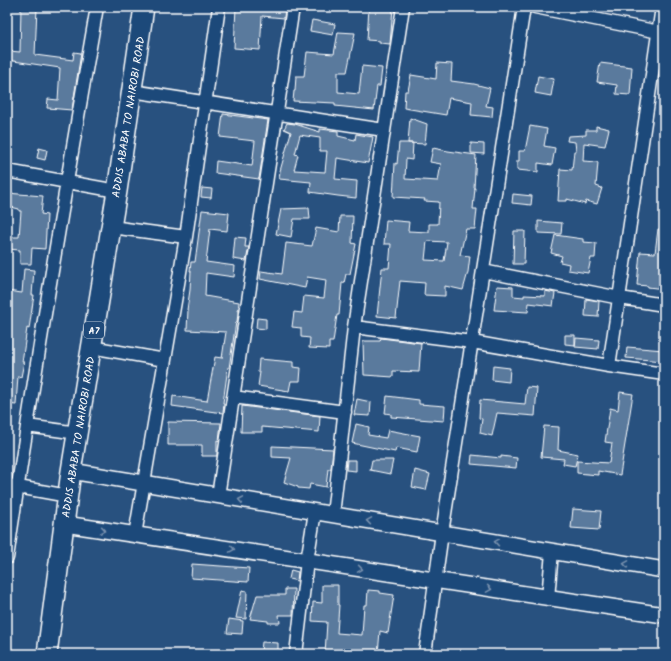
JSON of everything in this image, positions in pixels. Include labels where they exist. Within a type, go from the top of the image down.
[{"type":"highway","name":"ADDIS ABABA TO NAIROBI ROAD","points":[[47,654],[71,471],[111,227],[144,7]]},
{"type":"street","points":[[7,558],[12,486],[27,426],[97,7]]},
{"type":"street","points":[[135,535],[186,237],[219,7]]},
{"type":"street","points":[[218,496],[293,7]]},
{"type":"street","points":[[333,515],[354,327],[403,7]]},
{"type":"street","points":[[425,654],[442,533],[524,7]]},
{"type":"street","points":[[535,7],[661,33]]},
{"type":"street","points":[[609,366],[661,33],[662,7]]},
{"type":"street","points":[[132,92],[384,130]]},
{"type":"street","points":[[7,171],[116,191]]},
{"type":"street","points":[[111,227],[186,237]]},
{"type":"street","points":[[483,271],[620,298],[664,305]]},
{"type":"street","points":[[354,327],[472,342],[664,374]]},
{"type":"street","points":[[91,347],[164,360]]},
{"type":"street","points":[[233,397],[344,412]]},
{"type":"street","points":[[27,426],[78,433]]},
{"type":"street","points":[[71,471],[664,570]]},
{"type":"street","points":[[12,486],[68,496]]},
{"type":"street","points":[[296,654],[307,561],[315,512]]},
{"type":"street","points":[[65,524],[664,615]]},
{"type":"street","points":[[548,598],[552,552]]},
{"type":"building","points":[[21,7],[37,7],[35,55],[73,60],[74,52],[81,53],[72,110],[47,108],[48,99],[58,100],[60,68],[7,60],[9,51],[20,52]]},
{"type":"building","points":[[236,7],[285,7],[284,18],[262,16],[260,50],[234,48]]},
{"type":"building","points":[[369,7],[393,8],[390,44],[380,43],[380,41],[367,40]]},
{"type":"building","points":[[312,20],[335,24],[333,35],[310,31]]},
{"type":"building","points":[[338,32],[355,33],[347,72],[338,72],[338,92],[359,94],[362,66],[382,68],[380,86],[377,86],[374,110],[335,106],[335,103],[293,101],[296,76],[304,76],[307,52],[334,54]]},
{"type":"building","points":[[437,63],[452,64],[451,81],[490,88],[486,106],[493,107],[492,117],[471,115],[472,102],[449,98],[446,115],[404,108],[405,91],[408,91],[411,75],[436,79]]},
{"type":"building","points":[[600,63],[632,67],[630,95],[616,94],[617,85],[597,82]]},
{"type":"building","points":[[538,76],[554,79],[551,96],[535,93]]},
{"type":"building","points":[[223,114],[268,120],[259,179],[215,173],[216,161],[252,166],[255,141],[220,137]]},
{"type":"building","points":[[410,118],[427,124],[425,144],[408,143]]},
{"type":"building","points":[[287,123],[320,132],[320,129],[338,131],[338,136],[355,140],[356,134],[373,137],[368,163],[337,158],[335,179],[357,181],[356,198],[310,192],[311,182],[279,179],[291,132],[284,129]],"holes":[[[300,135],[320,138],[320,151],[327,151],[325,172],[294,170],[298,155],[295,154]]]},
{"type":"building","points":[[530,126],[547,129],[544,146],[555,148],[552,165],[538,163],[538,172],[517,170],[519,151],[525,151]]},
{"type":"building","points":[[596,126],[609,129],[605,146],[584,143],[583,161],[598,162],[596,186],[602,188],[597,204],[586,201],[585,204],[567,199],[567,201],[558,201],[560,169],[572,170],[574,151],[576,151],[575,142],[567,141],[568,136],[586,135],[586,130],[596,130]]},
{"type":"building","points":[[399,143],[413,143],[412,160],[406,159],[405,179],[438,181],[441,164],[430,162],[433,148],[476,155],[473,209],[477,209],[475,229],[466,229],[460,255],[470,256],[468,272],[463,290],[445,286],[445,296],[424,295],[425,283],[400,281],[396,318],[377,316],[382,268],[389,268],[391,244],[384,244],[386,220],[409,222],[408,231],[429,232],[429,224],[438,224],[439,202],[424,201],[425,199],[393,197],[395,163],[397,164]],"holes":[[[427,241],[447,242],[444,261],[425,260]]]},
{"type":"building","points":[[471,143],[484,144],[484,154],[471,153]]},
{"type":"building","points":[[39,148],[47,150],[45,160],[37,158]]},
{"type":"building","points":[[202,188],[212,189],[211,198],[201,197]]},
{"type":"building","points":[[7,193],[43,196],[41,214],[47,215],[45,249],[32,248],[31,264],[20,264],[20,250],[7,249],[7,237],[19,237],[21,211],[19,211],[19,209],[7,206]]},
{"type":"building","points":[[513,194],[532,196],[531,205],[512,203]]},
{"type":"building","points":[[309,208],[310,219],[294,219],[291,237],[276,234],[281,209]]},
{"type":"building","points":[[202,210],[229,213],[227,231],[210,229],[206,262],[235,266],[234,277],[206,273],[205,296],[239,302],[229,368],[228,367],[223,413],[172,406],[173,396],[207,401],[215,357],[222,358],[226,332],[187,330],[191,262],[195,262]]},
{"type":"building","points":[[340,216],[353,216],[352,243],[356,244],[350,274],[346,274],[344,283],[342,283],[339,315],[337,315],[333,342],[329,342],[329,349],[309,348],[310,338],[301,337],[301,328],[292,327],[294,312],[302,313],[304,296],[324,298],[326,280],[307,277],[305,288],[260,279],[261,271],[282,274],[286,243],[312,246],[316,228],[339,232]]},
{"type":"building","points":[[538,221],[562,223],[561,234],[538,233]]},
{"type":"building","points":[[658,229],[664,230],[664,289],[637,285],[640,252],[655,253]]},
{"type":"building","points":[[514,231],[525,231],[524,264],[513,264]]},
{"type":"building","points":[[555,235],[583,239],[583,242],[596,243],[595,258],[591,258],[588,273],[568,270],[569,264],[560,262],[562,256],[551,253]]},
{"type":"building","points":[[235,237],[246,238],[245,247],[249,247],[246,261],[233,259]]},
{"type":"building","points":[[24,269],[34,270],[32,295],[34,295],[29,329],[27,328],[22,362],[24,362],[21,377],[18,376],[16,405],[7,404],[7,291],[22,293]]},
{"type":"building","points":[[497,286],[513,287],[513,296],[545,296],[545,291],[555,293],[553,306],[529,303],[528,312],[494,310]]},
{"type":"building","points":[[586,299],[599,301],[598,317],[585,316]]},
{"type":"building","points":[[257,318],[266,319],[266,329],[256,328]]},
{"type":"building","points":[[565,335],[575,335],[575,345],[565,344]]},
{"type":"building","points":[[381,338],[421,343],[419,372],[393,371],[393,377],[364,375],[363,341],[380,341]]},
{"type":"building","points":[[576,338],[599,340],[598,349],[575,347]]},
{"type":"building","points":[[627,347],[664,350],[664,361],[626,358]]},
{"type":"building","points":[[259,359],[293,362],[293,367],[301,368],[300,381],[291,381],[289,391],[258,386],[260,372],[258,372]]},
{"type":"building","points":[[493,366],[510,368],[509,382],[492,380]]},
{"type":"building","points":[[527,387],[537,388],[535,416],[497,413],[492,436],[480,433],[482,419],[479,418],[480,400],[525,404]]},
{"type":"building","points":[[620,392],[633,394],[620,475],[598,471],[598,475],[577,473],[577,461],[609,463],[612,443],[605,442],[610,408],[618,410]]},
{"type":"building","points":[[387,396],[419,400],[419,404],[445,406],[444,421],[391,417],[391,414],[385,413]]},
{"type":"building","points":[[357,399],[371,402],[370,416],[354,415]]},
{"type":"building","points":[[242,406],[320,416],[319,432],[262,427],[262,432],[241,432]]},
{"type":"building","points":[[168,422],[221,423],[219,441],[217,440],[217,456],[202,456],[202,445],[168,445]]},
{"type":"building","points":[[356,424],[369,427],[368,435],[386,438],[388,430],[420,436],[417,452],[396,448],[395,452],[352,443]]},
{"type":"building","points":[[544,426],[559,427],[558,450],[578,454],[575,466],[563,464],[564,459],[541,457]]},
{"type":"building","points":[[272,446],[333,449],[331,469],[328,469],[326,487],[310,484],[309,489],[298,488],[284,482],[291,458],[272,457]]},
{"type":"building","points":[[472,455],[517,458],[516,468],[471,464]]},
{"type":"building","points":[[347,460],[356,460],[356,471],[346,470]]},
{"type":"building","points":[[372,460],[393,460],[390,474],[370,470]]},
{"type":"building","points":[[415,470],[430,474],[426,490],[412,487]]},
{"type":"building","points":[[573,509],[601,511],[599,530],[571,528]]},
{"type":"building","points":[[192,564],[249,568],[248,582],[191,578]]},
{"type":"building","points":[[291,570],[298,572],[297,581],[289,579]]},
{"type":"building","points":[[322,585],[338,585],[339,605],[337,633],[362,635],[364,605],[367,605],[368,590],[380,591],[380,593],[394,595],[388,633],[380,631],[378,654],[325,654],[327,622],[312,621],[313,602],[322,603]]},
{"type":"building","points":[[285,589],[294,589],[293,615],[279,615],[280,623],[268,623],[268,621],[250,619],[257,595],[285,595]]},
{"type":"building","points":[[242,590],[247,591],[246,619],[236,618]]},
{"type":"building","points":[[229,619],[243,621],[242,634],[227,633]]},
{"type":"building","points":[[262,642],[278,643],[278,652],[261,651]]}]
